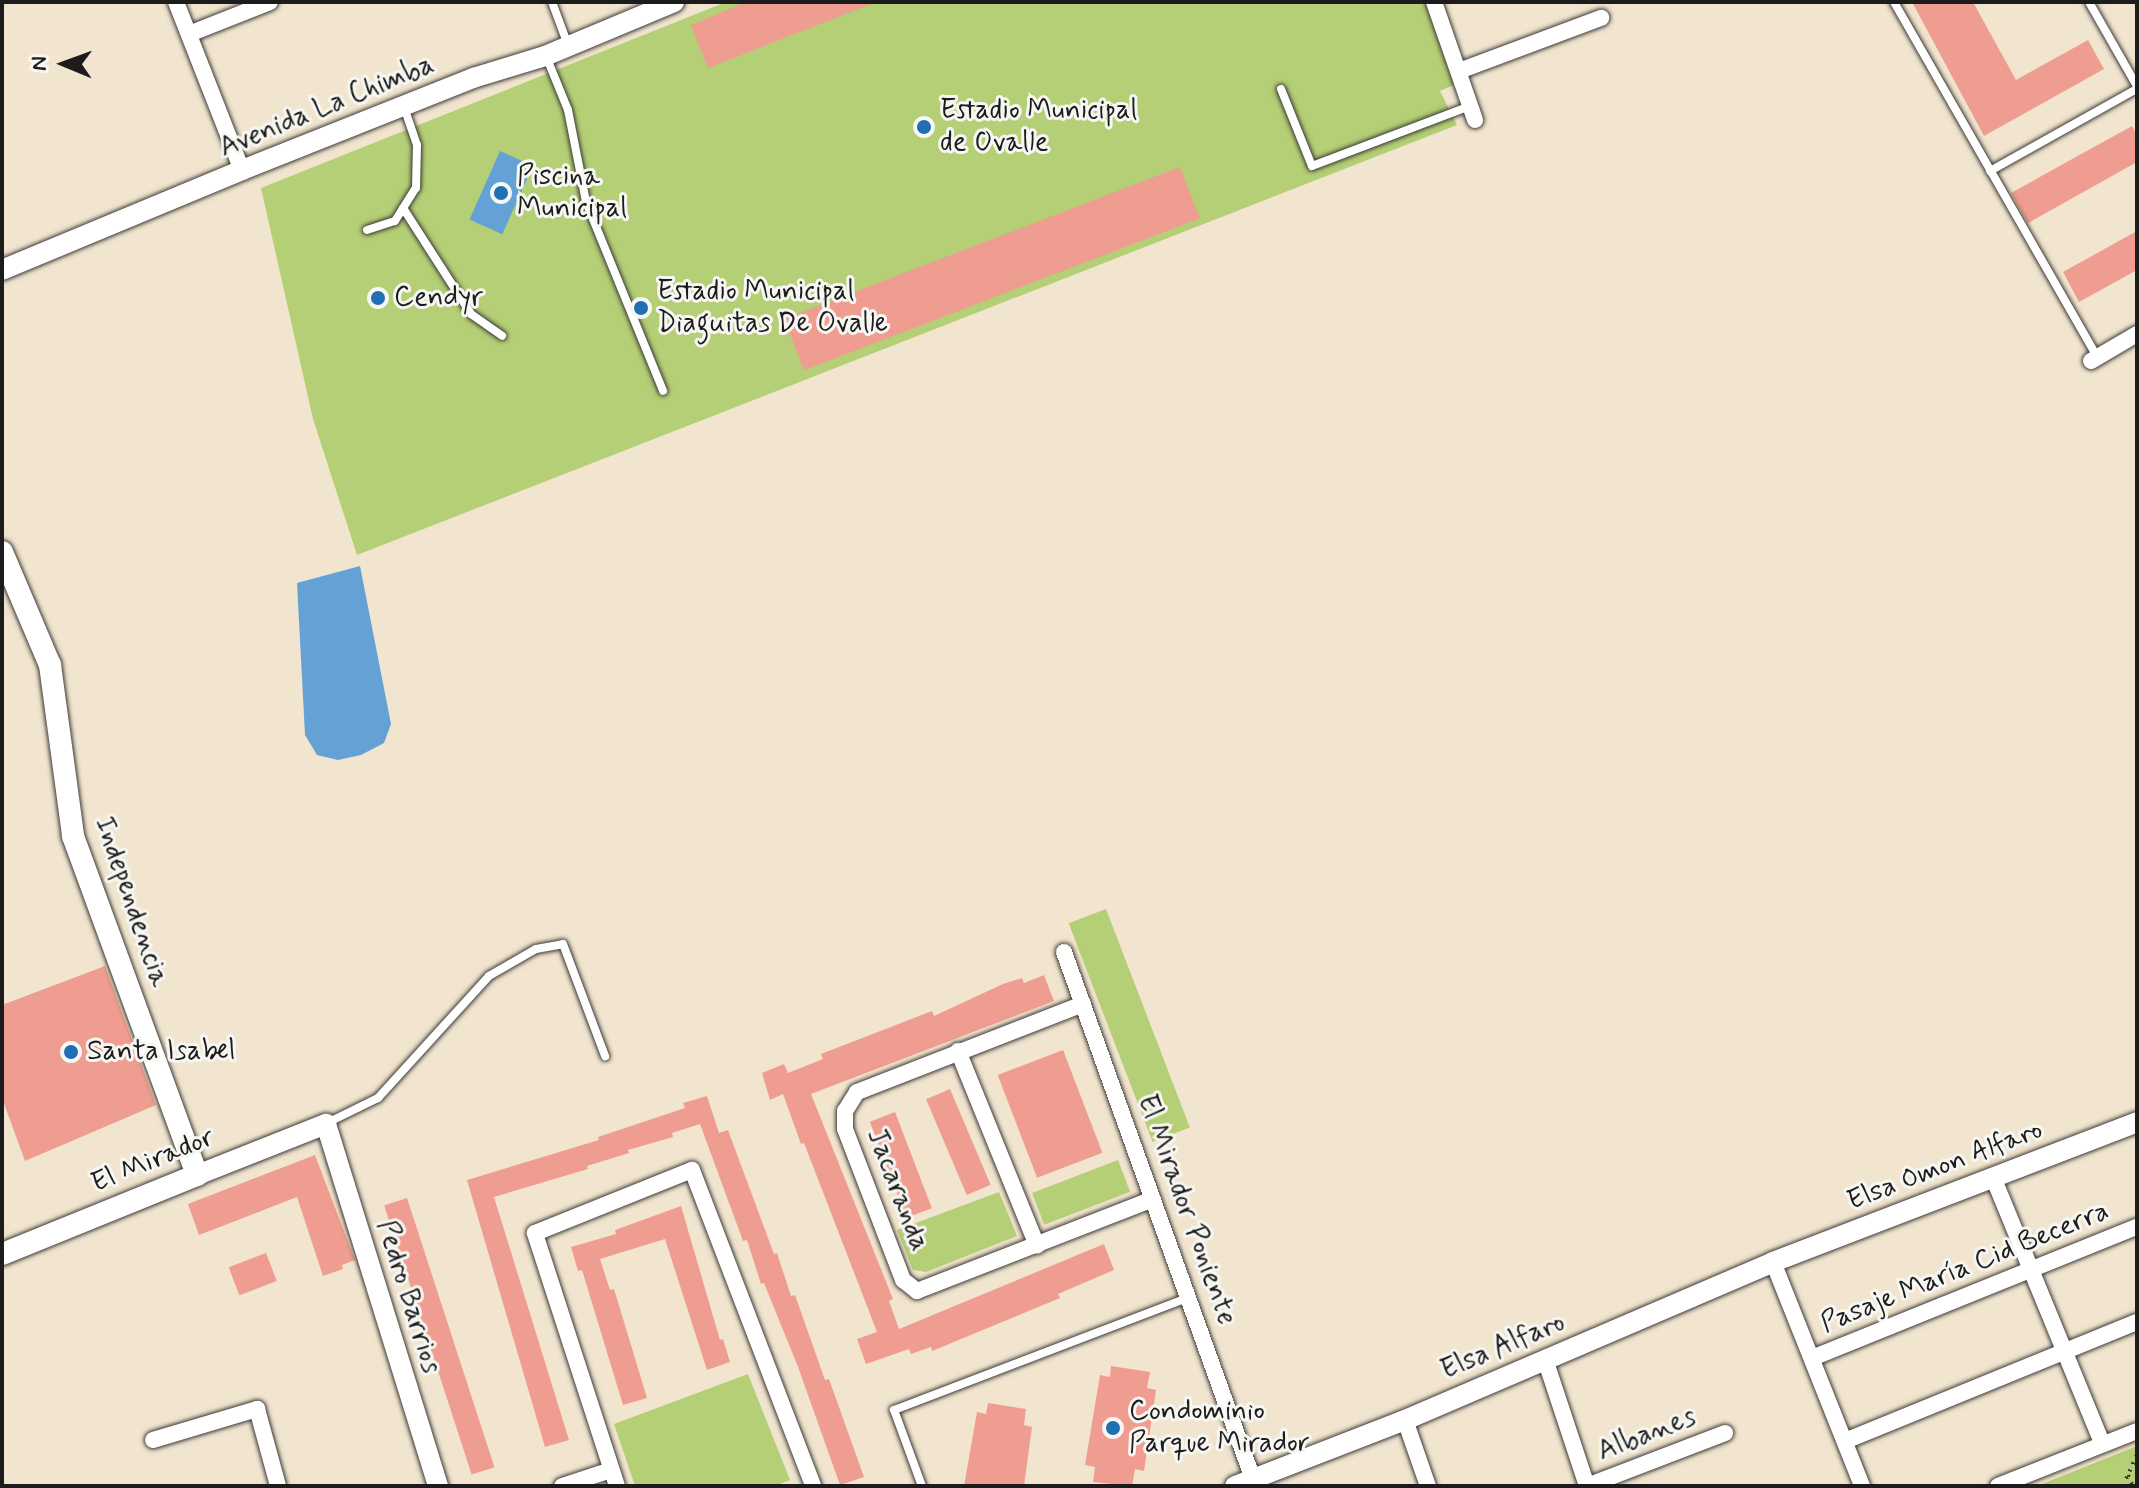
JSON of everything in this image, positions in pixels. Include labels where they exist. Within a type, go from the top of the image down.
[{"type":"main road","name":"Independencia","points":[[2,552],[50,665],[73,836],[197,1175]]},
{"type":"main road","name":"El Mirador","points":[[2,1254],[197,1175]]},
{"type":"street","points":[[176,2],[242,170]]},
{"type":"street","points":[[189,34],[270,2]]},
{"type":"street","name":"Avenida La Chimba","points":[[2,270],[242,170],[473,78],[545,56],[674,2]]},
{"type":"street","points":[[1434,2],[1472,113]]},
{"type":"street","points":[[1459,71],[1601,18]]},
{"type":"street","points":[[2094,359],[2137,334]]},
{"type":"street","name":"El Mirador Poniente","points":[[1064,952],[1188,1298],[1248,1484]]},
{"type":"street","name":"Jacaranda","points":[[1083,1004],[857,1092],[845,1111],[845,1129],[903,1280],[917,1291],[1153,1199]]},
{"type":"street","points":[[958,1051],[1037,1246]]},
{"type":"street","name":"Elsa Omon Alfaro","points":[[1773,1262],[2137,1122]]},
{"type":"street","name":"El Mirador","points":[[197,1175],[326,1124]]},
{"type":"street","name":"Pedro Barrios","points":[[326,1124],[438,1486]]},
{"type":"street","points":[[562,1486],[614,1478],[535,1233],[692,1170],[813,1486]]},
{"type":"street","points":[[1993,1177],[2102,1443]]},
{"type":"street","name":"Pasaje María Cid Becerra","points":[[1812,1358],[2137,1227]]},
{"type":"street","points":[[1773,1262],[1862,1486]]},
{"type":"street","name":"Elsa Alfaro","points":[[1248,1484],[1773,1262]]},
{"type":"street","points":[[1845,1441],[2137,1322]]},
{"type":"street","points":[[1545,1359],[1587,1486]]},
{"type":"street","points":[[153,1440],[257,1409],[278,1486]]},
{"type":"street","points":[[1405,1420],[1428,1486]]},
{"type":"street","points":[[1998,1486],[2137,1431]]},
{"type":"street","name":"Albanes","points":[[1587,1486],[1725,1433]]},
{"type":"lane","points":[[552,2],[568,46]]},
{"type":"lane","points":[[1894,2],[2094,359]]},
{"type":"lane","points":[[1990,171],[2137,88],[2089,2]]},
{"type":"lane","points":[[545,56],[568,110],[586,202],[663,391]]},
{"type":"lane","points":[[1281,89],[1312,166],[1472,113]]},
{"type":"lane","points":[[367,230],[395,221],[416,188],[417,145],[404,106]]},
{"type":"lane","points":[[403,208],[471,314],[502,336]]},
{"type":"lane","points":[[326,1124],[378,1098],[489,976],[536,949],[563,944],[605,1056]]},
{"type":"lane","points":[[922,1486],[894,1410],[1188,1298]]},
{"type":"path","points":[[2123,1486],[2137,1455]]},
{"type":"path","points":[[2128,1475],[2133,1486]]},
{"type":"green space","name":"Estadio Municipal Diaguitas De Ovalle","points":[[726,2],[1425,2],[1454,85],[1440,91],[1457,125],[357,555],[313,419],[261,188]]},
{"type":"green space","points":[[1106,909],[1190,1127],[1153,1142],[1069,923]]},
{"type":"green space","points":[[1118,1160],[1130,1192],[1044,1225],[1032,1193]]},
{"type":"green space","points":[[999,1192],[1017,1236],[926,1272],[913,1270],[897,1230]]},
{"type":"green space","points":[[748,1374],[790,1480],[775,1486],[635,1486],[614,1424]]},
{"type":"green space","points":[[2137,1446],[2137,1486],[2037,1486]]},
{"type":"water","name":"Piscina Municipal","points":[[500,151],[533,166],[502,234],[469,220]]},
{"type":"water","points":[[360,566],[391,724],[384,743],[361,755],[338,760],[317,755],[305,735],[297,583]]},
{"type":"building","points":[[746,2],[874,3],[708,68],[691,25]]},
{"type":"building","points":[[1912,2],[1973,2],[2016,80],[2088,40],[2104,69],[1984,136]]},
{"type":"building","points":[[2132,126],[2137,135],[2137,162],[2028,223],[2011,193]]},
{"type":"building","points":[[1180,167],[1200,218],[804,370],[784,319]]},
{"type":"building","points":[[2137,231],[2137,270],[2079,302],[2063,272]]},
{"type":"building","name":"Santa Isabel","points":[[105,966],[156,1105],[25,1161],[2,1098],[2,1005]]},
{"type":"building","points":[[1044,975],[1054,1001],[811,1094],[893,1299],[889,1301],[899,1329],[1104,1244],[1114,1270],[1058,1294],[1060,1298],[932,1351],[931,1347],[911,1354],[909,1349],[866,1364],[857,1339],[877,1332],[783,1094],[770,1100],[762,1073],[784,1064],[788,1073],[823,1059],[821,1054],[932,1011],[934,1016],[1003,984],[1022,978],[1024,983]]},
{"type":"building","points":[[1063,1050],[1102,1153],[1037,1178],[998,1075]]},
{"type":"building","points":[[950,1089],[991,1185],[967,1195],[926,1099]]},
{"type":"building","points":[[707,1096],[719,1133],[728,1130],[791,1296],[795,1295],[825,1380],[829,1379],[864,1477],[840,1485],[798,1367],[764,1283],[761,1284],[747,1240],[743,1241],[700,1124],[672,1133],[673,1137],[587,1166],[588,1169],[494,1197],[569,1440],[545,1447],[467,1180],[599,1140],[598,1137],[685,1108],[683,1103]]},
{"type":"building","points":[[895,1112],[932,1208],[907,1218],[870,1122]]},
{"type":"building","points":[[315,1155],[355,1260],[342,1265],[343,1269],[323,1276],[297,1197],[199,1235],[188,1204]]},
{"type":"building","points":[[407,1198],[494,1467],[472,1475],[384,1205]]},
{"type":"building","points":[[681,1206],[720,1340],[723,1339],[730,1362],[707,1370],[665,1239],[600,1259],[610,1290],[614,1289],[647,1398],[623,1405],[582,1270],[578,1271],[571,1247],[616,1234],[615,1230]]},
{"type":"building","points":[[266,1253],[277,1281],[239,1295],[229,1267]]},
{"type":"building","name":"Condominio Parque Mirador","points":[[1111,1366],[1150,1372],[1147,1388],[1156,1390],[1144,1471],[1135,1469],[1132,1486],[1093,1482],[1095,1467],[1085,1465],[1100,1375],[1110,1377]]},
{"type":"building","points":[[988,1403],[1026,1409],[1024,1425],[1032,1427],[1024,1486],[964,1486],[977,1412],[986,1414]]},
{"type":"place","name":"Estadio Municipal de Ovalle","points":[[924,127]]},
{"type":"place","name":"Piscina Municipal","points":[[501,193]]},
{"type":"place","name":"Cendyr","points":[[378,298]]},
{"type":"place","name":"Estadio Municipal Diaguitas De Ovalle","points":[[641,308]]},
{"type":"place","name":"Santa Isabel","points":[[71,1052]]},
{"type":"place","name":"Condominio Parque Mirador","points":[[1113,1428]]}]
